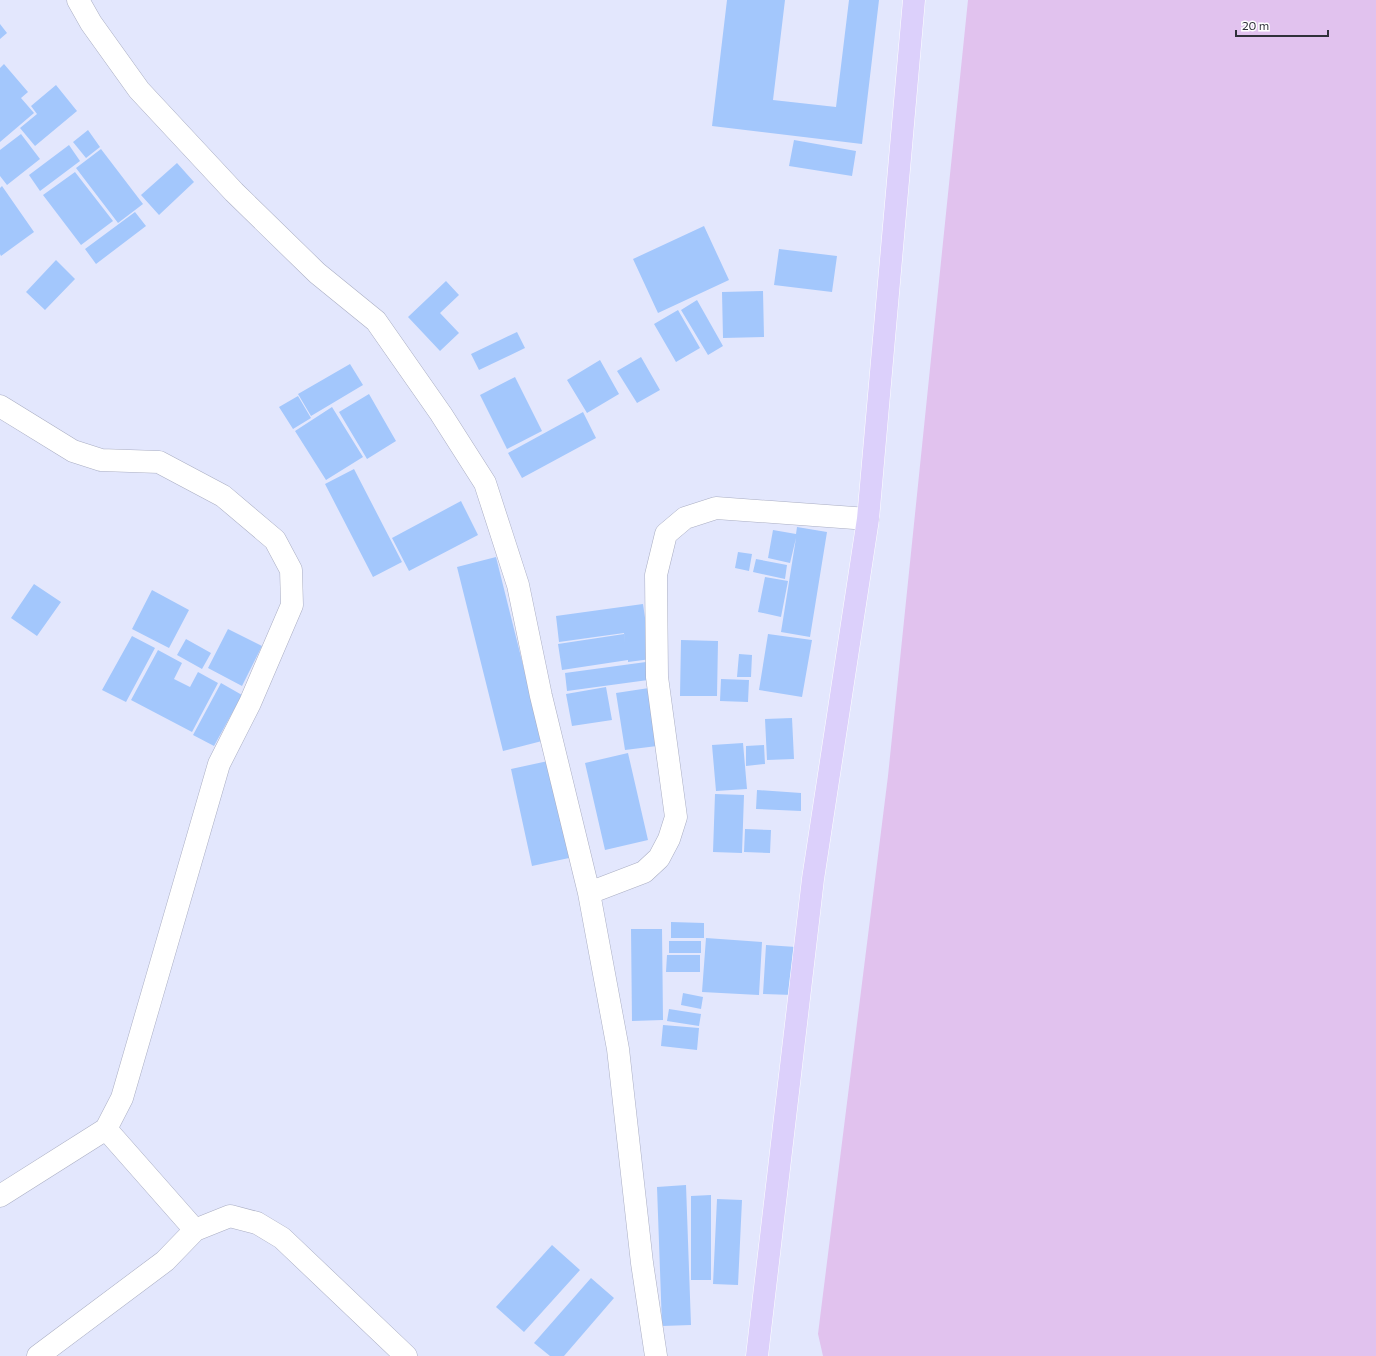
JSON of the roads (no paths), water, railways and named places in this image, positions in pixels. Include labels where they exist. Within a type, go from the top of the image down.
[{"type":"main road","points":[[757,1356],[813,880],[868,519],[914,0]]},
{"type":"street","points":[[78,0],[91,23],[139,90],[234,192],[317,273],[376,321],[441,414],[485,483],[518,585],[541,696],[589,893],[618,1049],[642,1263],[656,1356]]},
{"type":"street","points":[[0,406],[73,452],[101,460],[159,462],[223,496],[275,540],[291,570],[292,605],[250,703],[219,764],[122,1098],[106,1129],[0,1196]]},
{"type":"street","points":[[589,893],[644,872],[659,858],[669,839],[676,817],[657,677],[656,576],[666,534],[685,518],[716,508],[868,519]]},
{"type":"street","points":[[106,1129],[195,1230]]},
{"type":"street","points":[[40,1355],[165,1262],[195,1230],[230,1216],[257,1223],[282,1238],[406,1356]]}]
